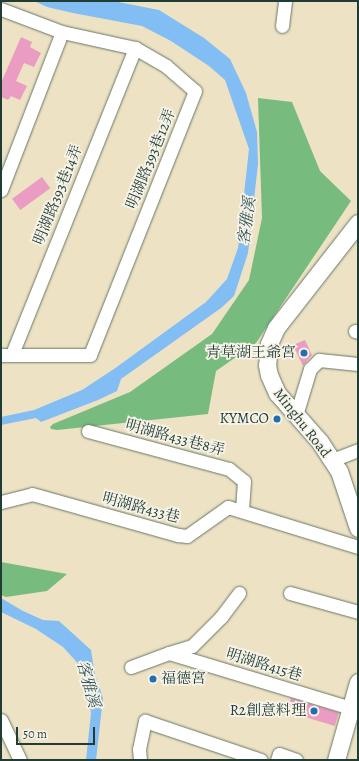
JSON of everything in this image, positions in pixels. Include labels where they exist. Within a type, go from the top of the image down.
[{"type":"main road","name":"Minghu Road","points":[[358,223],[276,328],[269,344],[267,364],[271,380],[277,393],[320,442],[339,471],[358,528]]},
{"type":"main road","points":[[336,760],[358,682]]},
{"type":"street","points":[[282,26],[285,1]]},
{"type":"street","name":"明湖路393巷12弄","points":[[1,9],[62,32],[135,48],[166,66],[195,91],[90,354],[6,355]]},
{"type":"street","points":[[1,190],[62,32]]},
{"type":"street","name":"明湖路393巷14弄","points":[[6,355],[135,48]]},
{"type":"street","points":[[296,415],[310,369],[319,360],[358,364]]},
{"type":"street","name":"明湖路433巷8弄","points":[[88,431],[229,469],[244,481],[242,510]]},
{"type":"street","points":[[332,460],[358,450]]},
{"type":"street","name":"明湖路433巷","points":[[1,502],[32,494],[178,535],[187,536],[228,507],[242,510],[358,547]]},
{"type":"street","points":[[131,667],[192,646],[221,617],[239,593]]},
{"type":"street","points":[[290,594],[358,612]]},
{"type":"street","name":"明湖路415巷","points":[[169,653],[351,708]]},
{"type":"street","points":[[1,720],[20,760]]},
{"type":"street","points":[[140,760],[139,749],[145,721],[261,760]]},
{"type":"street","points":[[277,760],[279,754],[296,760]]},
{"type":"green space","points":[[258,98],[292,102],[320,171],[351,201],[256,343],[216,371],[208,414],[57,430],[51,429],[50,427],[53,424],[130,392],[212,334],[249,280],[262,218]]},
{"type":"green space","points":[[1,562],[67,574],[47,591],[6,597],[1,595]]},
{"type":"water","name":"客雅溪","points":[[34,1],[113,1],[159,10],[204,38],[230,59],[246,93],[257,132],[258,164],[248,253],[234,296],[221,308],[121,379],[117,391],[41,422],[36,418],[1,425],[1,417],[34,410],[82,390],[114,369],[206,302],[227,279],[238,248],[249,149],[225,80],[209,66],[171,41],[142,26],[47,7]]},
{"type":"water","name":"客雅溪","points":[[1,598],[23,611],[43,620],[59,621],[91,650],[95,675],[103,698],[96,760],[86,760],[91,713],[83,669],[63,647],[36,629],[1,612]]},
{"type":"building","points":[[21,37],[32,42],[30,47],[41,53],[34,67],[24,63],[16,81],[27,86],[20,100],[11,96],[8,100],[1,97],[1,83]]},
{"type":"building","points":[[42,177],[50,188],[20,210],[12,199]]},
{"type":"building","name":"青草湖王爺宮","points":[[305,340],[312,355],[303,366],[293,345]]},
{"type":"building","name":"R2創意料理","points":[[291,698],[339,713],[335,726],[287,711]]},
{"type":"place","name":"青草湖王爺宮","points":[[304,353]]},
{"type":"place","name":"KYMCO","points":[[277,419]]},
{"type":"place","name":"福德宮","points":[[153,679]]},
{"type":"place","name":"R2創意料理","points":[[314,711]]}]
